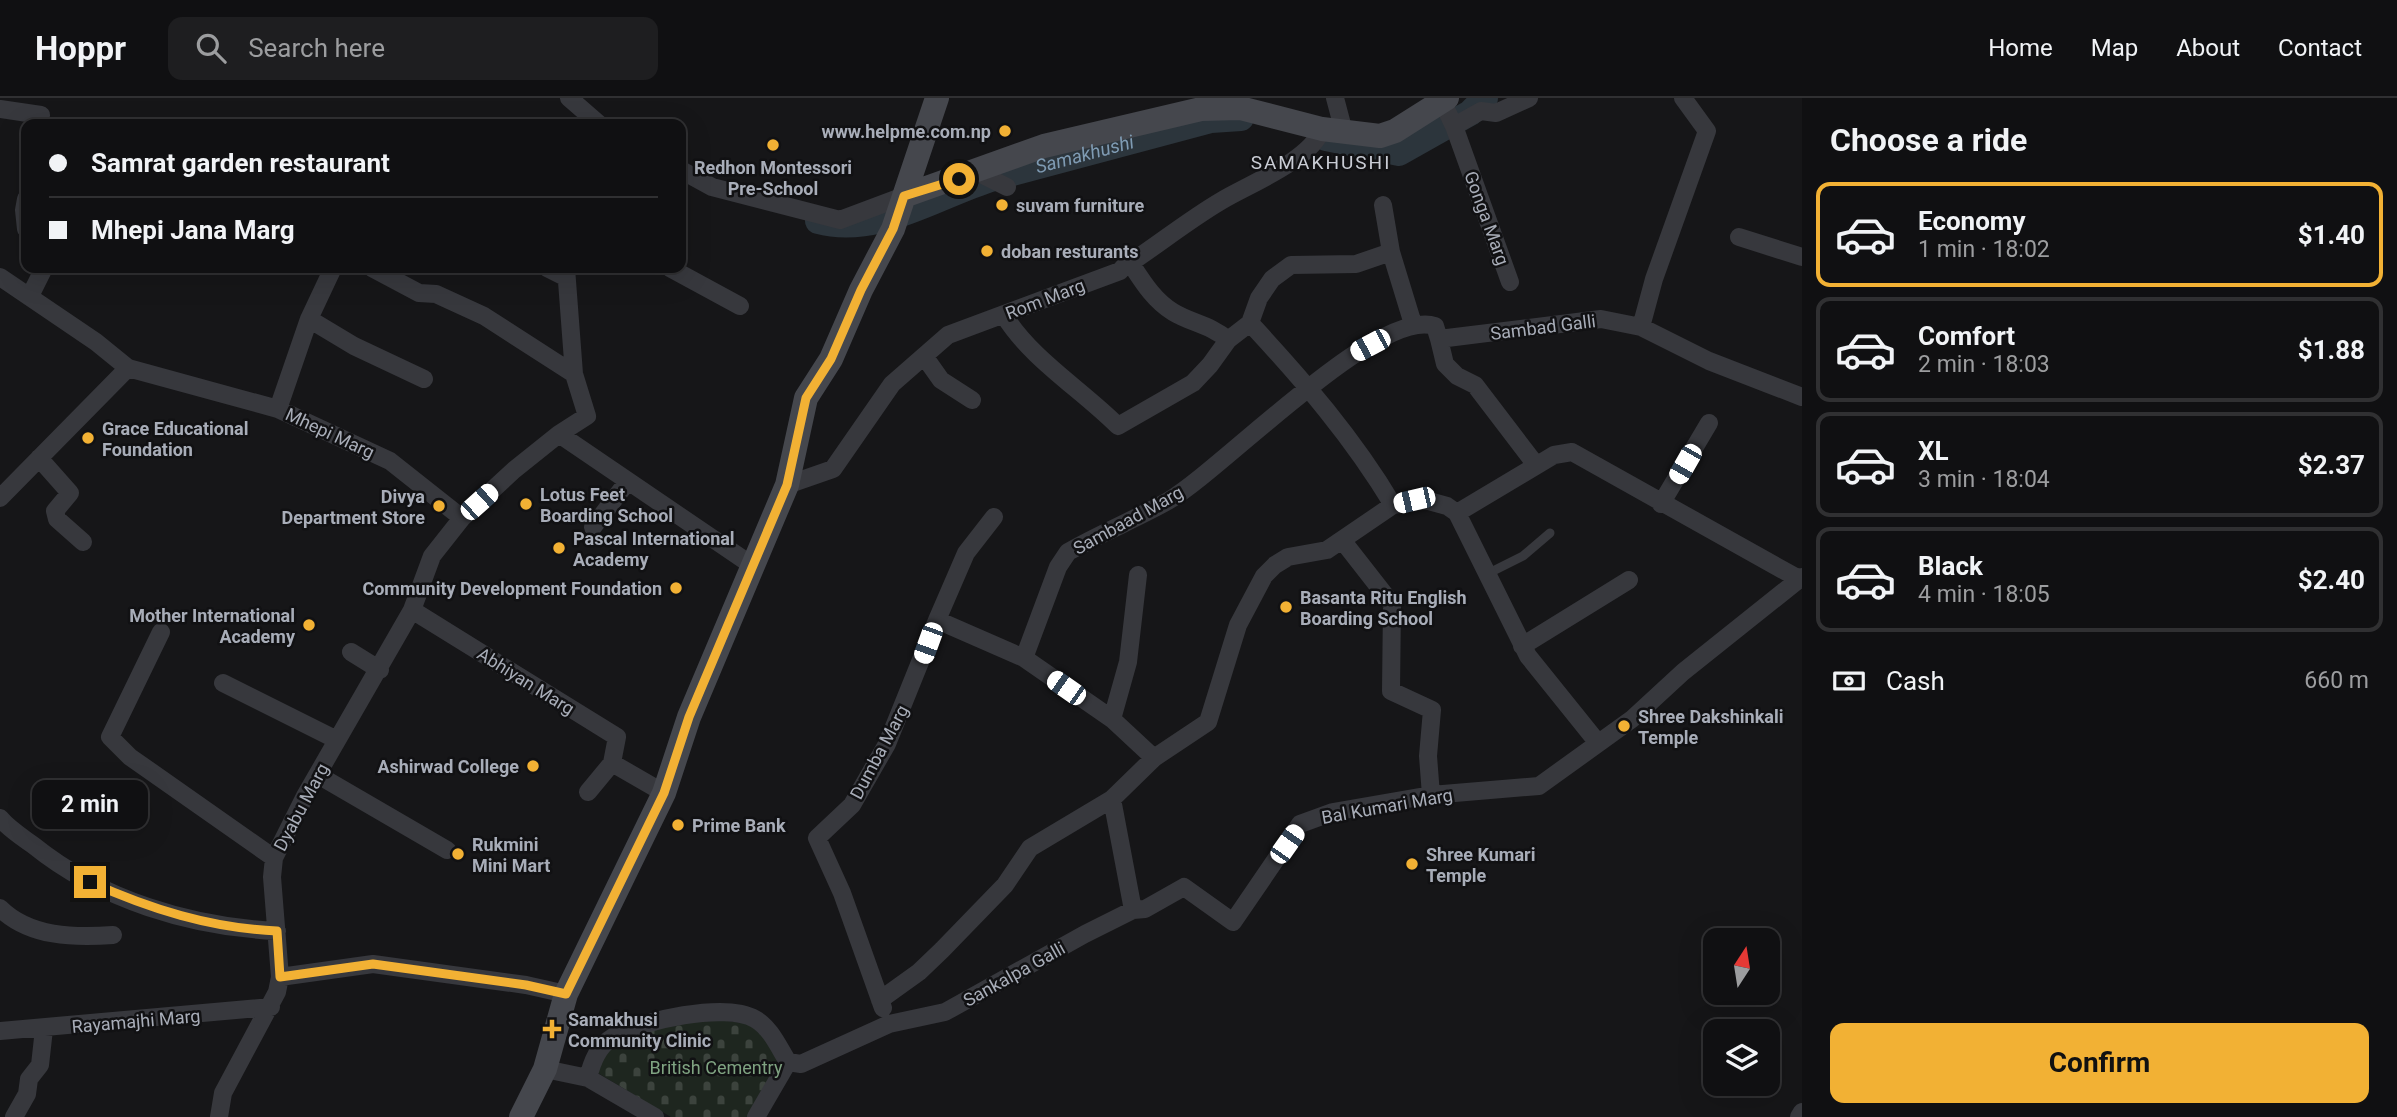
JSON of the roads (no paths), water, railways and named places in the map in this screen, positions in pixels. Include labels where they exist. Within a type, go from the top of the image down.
[{"type":"main road","points":[[521,1117],[545,1069],[566,994],[664,793],[689,717],[787,485],[806,398],[831,359],[861,290],[893,229],[937,98]]},
{"type":"main road","points":[[904,200],[1044,146],[1201,109],[1240,108],[1325,134],[1380,136],[1448,110]]},
{"type":"street","points":[[569,98],[589,119]]},
{"type":"street","points":[[1325,134],[1335,98]]},
{"type":"street","points":[[1448,110],[1496,113],[1529,98]]},
{"type":"street","points":[[1641,327],[1654,279],[1707,131],[1683,98]]},
{"type":"street","points":[[0,109],[42,112]]},
{"type":"street","name":"Gonga Marg","points":[[1448,110],[1510,282]]},
{"type":"street","name":"Rom Marg","points":[[787,485],[833,469],[892,384],[948,335],[1121,271],[1129,261],[1136,259],[1220,201],[1286,166],[1325,134]]},
{"type":"street","points":[[977,172],[1007,187]]},
{"type":"street","points":[[686,173],[712,187],[840,220],[904,200]]},
{"type":"street","points":[[1383,205],[1391,252],[1413,324],[1435,326],[1446,364],[1457,376],[1475,385],[1536,466]]},
{"type":"street","points":[[1739,237],[1802,257]]},
{"type":"street","points":[[1004,315],[1036,355],[1085,393],[1118,426],[1193,383],[1228,340],[1250,323],[1266,288],[1291,265],[1356,264],[1391,252]]},
{"type":"street","points":[[1129,261],[1153,296],[1174,313],[1215,329],[1228,340]]},
{"type":"street","points":[[30,296],[42,273]]},
{"type":"street","points":[[278,409],[309,319],[330,273]]},
{"type":"street","points":[[382,273],[419,292],[436,294],[484,316],[574,374]]},
{"type":"street","points":[[462,518],[559,433],[587,416],[574,374],[565,273]]},
{"type":"street","points":[[679,273],[740,306]]},
{"type":"street","name":"Mhepi Marg","points":[[0,277],[128,368],[278,409],[390,461],[462,518]]},
{"type":"street","points":[[309,319],[354,346],[424,379]]},
{"type":"street","name":"Sambad Galli","points":[[1439,339],[1601,319],[1641,327],[1709,361],[1802,397]]},
{"type":"street","points":[[1250,323],[1310,388],[1371,467],[1393,505]]},
{"type":"street","name":"Sambaad Marg","points":[[1024,658],[1058,567],[1068,552],[1168,501],[1357,351],[1413,324]]},
{"type":"street","points":[[923,356],[941,380],[972,400]]},
{"type":"street","points":[[0,498],[128,368]]},
{"type":"street","points":[[1661,504],[1709,423]]},
{"type":"street","points":[[559,433],[752,566]]},
{"type":"street","points":[[1457,513],[1554,455],[1572,452],[1661,504],[1801,578]]},
{"type":"street","points":[[39,458],[70,493],[55,511],[57,519],[83,542]]},
{"type":"street","points":[[593,527],[628,481]]},
{"type":"street","points":[[788,1062],[801,1063],[889,1024],[880,1000],[942,950],[1005,886],[1030,848],[1112,799],[1154,758],[1208,722],[1238,625],[1264,576],[1288,557],[1327,550],[1393,505],[1425,500],[1447,506],[1457,513],[1522,646],[1598,743]]},
{"type":"street","points":[[994,517],[966,553],[937,621],[1024,658],[1112,719],[1154,758]]},
{"type":"street","name":"Dyabu Marg","points":[[219,1117],[223,1093],[271,1007],[280,977],[272,877],[274,858],[337,740],[380,670],[412,610],[432,556],[462,518]]},
{"type":"street","points":[[1342,540],[1392,604],[1391,691],[1432,710],[1428,756],[1431,795]]},
{"type":"street","points":[[1112,719],[1128,662],[1138,575]]},
{"type":"street","name":"Bal Kumari Marg","points":[[1133,910],[1145,909],[1184,887],[1233,922],[1300,824],[1333,812],[1431,795],[1539,786],[1632,719],[1683,672],[1801,578]]},
{"type":"street","points":[[1522,646],[1629,580]]},
{"type":"street","name":"Abhiyan Marg","points":[[412,610],[617,737],[612,764]]},
{"type":"street","name":"Dumba Marg","points":[[880,1000],[842,893],[817,838],[852,805],[881,755],[912,687],[937,621]]},
{"type":"street","points":[[161,632],[110,737],[130,757],[274,858]]},
{"type":"street","points":[[351,652],[380,670]]},
{"type":"street","points":[[223,684],[337,740]]},
{"type":"street","points":[[588,792],[612,764],[664,793]]},
{"type":"street","points":[[318,775],[447,850]]},
{"type":"street","points":[[1112,799],[1133,910]]},
{"type":"street","points":[[0,818],[49,858],[127,899],[214,924],[277,931]]},
{"type":"street","points":[[0,908],[37,930],[74,938],[113,935]]},
{"type":"street","name":"Sankalpa Galli","points":[[889,1024],[945,1012],[1133,910]]},
{"type":"street","points":[[280,977],[373,964],[526,985],[566,994]]},
{"type":"street","name":"Rayamajhi Marg","points":[[0,1031],[271,1007]]},
{"type":"street","points":[[588,1077],[593,1060],[612,1037],[658,1021],[713,1013],[733,1012],[757,1020],[769,1032],[788,1062]]},
{"type":"street","points":[[14,1117],[27,1094],[29,1079],[40,1065],[44,1029]]},
{"type":"street","points":[[756,1117],[788,1062]]},
{"type":"street","points":[[545,1069],[588,1077],[655,1117]]},
{"type":"street","points":[[1799,1117],[1802,1112]]},
{"type":"lane","points":[[1487,574],[1523,556],[1550,533]]},
{"type":"waterway","name":"Samakhushi","points":[[1326,138],[1399,153],[1470,113],[1485,98]]},
{"type":"waterway","name":"Samakhushi","points":[[818,221],[841,224],[885,219],[994,178],[1211,120],[1241,118]]},
{"type":"place","name":"www.helpme.com.np","points":[[1005,131]]},
{"type":"place","name":"Redhon Montessori Pre-School","points":[[773,145]]},
{"type":"place","name":"suvam furniture","points":[[1002,205]]},
{"type":"place","name":"doban resturants","points":[[987,251]]},
{"type":"place","name":"Grace Educational Foundation","points":[[88,438]]},
{"type":"place","name":"Lotus Feet Boarding School","points":[[526,504]]},
{"type":"place","name":"Divya Department Store","points":[[439,506]]},
{"type":"place","name":"Pascal International Academy","points":[[559,548]]},
{"type":"place","name":"Community Development Foundation","points":[[676,588]]},
{"type":"place","name":"Basanta Ritu English Boarding School","points":[[1286,607]]},
{"type":"place","name":"Mother International Academy","points":[[309,625]]},
{"type":"place","name":"Shree Dakshinkali Temple","points":[[1624,726]]},
{"type":"place","name":"Ashirwad College","points":[[533,766]]},
{"type":"place","name":"Prime Bank","points":[[678,825]]},
{"type":"place","name":"Rukmini Mini Mart","points":[[458,854]]},
{"type":"place","name":"Shree Kumari Temple","points":[[1412,864]]},
{"type":"place","name":"Samakhusi Community Clinic","points":[[552,1029]]},
{"type":"district","name":"SAMAKHUSHI","points":[[1321,162]]},
{"type":"park label","name":"British Cementry","points":[[716,1067]]}]
